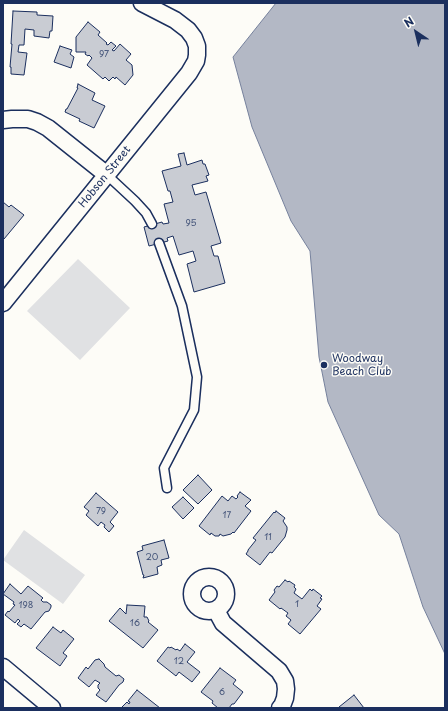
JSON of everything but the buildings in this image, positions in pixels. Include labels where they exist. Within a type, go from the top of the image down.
[{"type":"street","name":"Hobson Street","points":[[3,304],[189,73],[196,61],[197,46],[194,38],[188,30],[170,18],[142,3]]},
{"type":"street","points":[[3,120],[28,119],[37,122],[48,128],[107,175]]},
{"type":"street","points":[[216,610],[223,623],[279,671],[286,689],[285,698],[281,707]]},
{"type":"street","points":[[3,667],[52,708]]},
{"type":"lane","points":[[107,175],[135,201],[146,213],[152,224]]},
{"type":"lane","points":[[159,243],[182,306],[197,377],[194,410],[164,468],[167,488]]},
{"type":"shaded area","points":[[276,3],[445,3],[445,654],[423,607],[399,534],[379,515],[328,402],[319,357],[310,251],[291,221],[252,127],[233,57]]},
{"type":"shaded area","points":[[78,259],[130,308],[80,360],[27,311]]},
{"type":"shaded area","points":[[24,530],[85,575],[63,604],[3,560]]},
{"type":"place","name":"Woodway Beach Club","points":[[324,365]]}]
